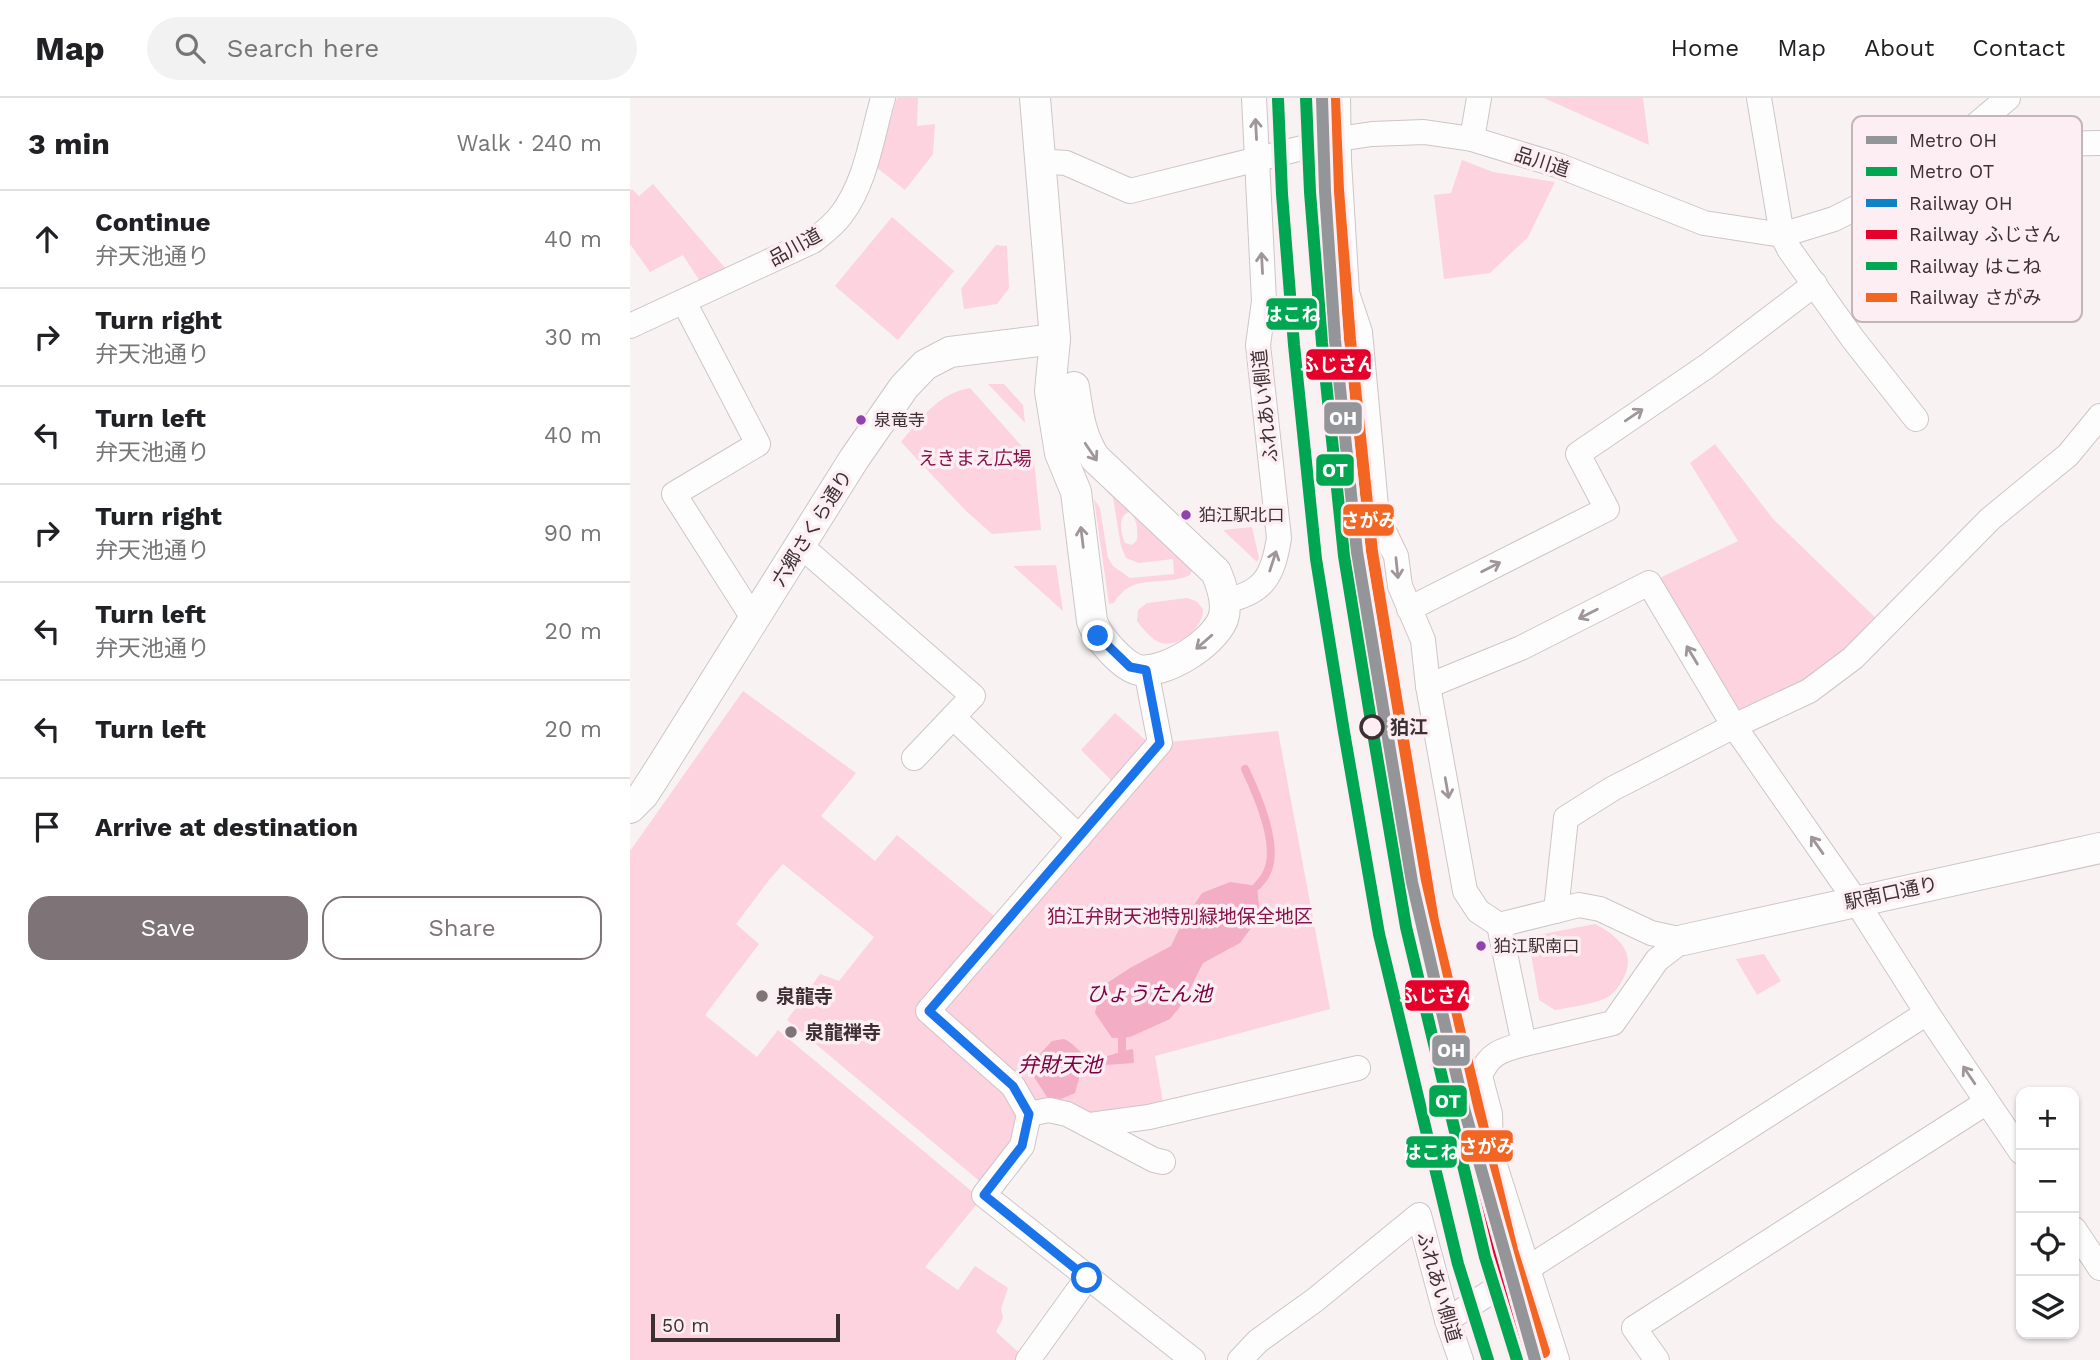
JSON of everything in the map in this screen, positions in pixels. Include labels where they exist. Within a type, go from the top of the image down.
[{"type":"street","name":"品川道","points":[[630,326],[813,241],[841,216],[860,180],[883,98]]},
{"type":"street","points":[[1035,98],[1055,339],[1050,391],[1060,453],[1076,492],[1092,621],[1098,636],[1130,667],[1146,670],[1165,666],[1199,648],[1215,633],[1223,619],[1222,585],[1216,572],[1095,458],[1085,443],[1074,387],[1055,339]]},
{"type":"street","name":"ふれあい側道","points":[[1224,601],[1245,597],[1261,583],[1275,563],[1279,538],[1258,345],[1264,301],[1254,98]]},
{"type":"street","points":[[1338,98],[1347,293],[1360,332],[1377,517],[1396,556],[1400,586],[1423,640],[1428,685],[1465,891],[1478,911],[1499,925],[1524,1044]]},
{"type":"street","points":[[1472,139],[1479,98]]},
{"type":"street","points":[[1759,98],[1782,235],[1789,249],[1853,339],[1916,419]]},
{"type":"street","name":"品川道","points":[[1987,116],[2008,98]]},
{"type":"street","name":"品川道","points":[[1040,164],[1066,163],[1130,191],[1338,139],[1372,134],[1424,132],[1472,139],[1560,166],[1704,223],[1782,235],[1834,219],[1852,210]]},
{"type":"street","points":[[2082,143],[2100,143]]},
{"type":"street","points":[[1409,609],[1607,509],[1578,454],[1707,366],[1815,284]]},
{"type":"street","points":[[684,302],[758,444],[674,494],[755,621]]},
{"type":"street","name":"六郷さくら通り","points":[[630,808],[643,795],[875,428],[904,387],[925,365],[946,353],[965,348],[1055,339]]},
{"type":"street","points":[[1556,911],[1566,818],[1612,789],[1809,691],[1853,658],[1990,519],[2068,455],[2100,416]]},
{"type":"street","points":[[801,546],[973,696],[914,758]]},
{"type":"street","points":[[1428,685],[1521,648],[1649,583],[1734,726],[1856,901],[1927,1013],[2020,1150]]},
{"type":"street","points":[[1146,670],[1160,743],[929,1011],[1013,1086],[1029,1114],[1022,1146],[984,1195],[1193,1360]]},
{"type":"street","points":[[953,717],[1079,837]]},
{"type":"street","name":"駅南口通り","points":[[1683,940],[2100,848]]},
{"type":"street","points":[[1499,925],[1579,905],[1600,909],[1651,933],[1683,940]]},
{"type":"street","points":[[1629,923],[1642,940],[1646,955],[1642,981]]},
{"type":"street","points":[[1557,1360],[1491,1153],[1490,1114],[1480,1076],[1490,1058],[1499,1050],[1613,1023],[1666,951],[1683,940]]},
{"type":"street","points":[[1447,1320],[1927,1013]]},
{"type":"street","points":[[1090,1125],[1149,1117],[1358,1068]]},
{"type":"street","points":[[1657,1360],[1634,1328],[1987,1102]]},
{"type":"street","points":[[1029,1114],[1049,1110],[1067,1114],[1154,1160],[1163,1162]]},
{"type":"street","name":"ふれあい側道","points":[[1240,1360],[1258,1341],[1315,1300],[1419,1215],[1447,1320],[1461,1360]]},
{"type":"street","points":[[2079,1236],[2100,1268]]},
{"type":"street","points":[[1028,1360],[1087,1278]]},
{"type":"green space","points":[[897,98],[918,98],[917,126],[935,124],[933,154],[905,190],[876,167]]},
{"type":"green space","points":[[1544,98],[1643,98],[1649,145]]},
{"type":"green space","points":[[1462,160],[1493,172],[1555,182],[1528,237],[1490,273],[1444,279],[1434,195],[1451,193]]},
{"type":"green space","points":[[653,184],[726,269],[699,280],[683,255],[650,272],[630,244],[630,191],[632,189],[639,196]]},
{"type":"green space","points":[[892,217],[954,271],[898,340],[835,286]]},
{"type":"green space","points":[[996,245],[1007,246],[1009,288],[997,304],[964,309],[961,289]]},
{"type":"green space","points":[[988,384],[1004,384],[1023,405],[1025,423]]},
{"type":"green space","name":"えきまえ広場","points":[[970,388],[1034,460],[1041,530],[992,534],[966,511],[901,442],[940,401]]},
{"type":"green space","points":[[1715,444],[1774,520],[1884,626],[1853,658],[1734,726],[1649,583],[1738,541],[1690,463]]},
{"type":"green space","points":[[1087,470],[1193,568],[1190,575],[1130,587],[1121,593],[1114,603],[1109,604],[1094,499],[1100,508],[1108,558],[1113,566],[1130,578],[1174,574],[1173,559],[1139,563],[1126,558],[1121,546],[1113,498]],"holes":[[[1125,514],[1132,514],[1137,533],[1137,540],[1132,545],[1125,543],[1121,526]]]},
{"type":"green space","points":[[1252,527],[1259,558],[1257,562],[1223,530]]},
{"type":"green space","points":[[1056,565],[1063,611],[1013,566]]},
{"type":"green space","points":[[1187,598],[1196,601],[1203,609],[1195,629],[1182,639],[1168,644],[1161,643],[1151,637],[1137,621],[1138,610],[1147,603]]},
{"type":"green space","name":"泉龍禅寺","points":[[743,691],[856,773],[821,816],[875,861],[897,835],[1005,925],[1160,743],[1278,731],[1330,1009],[1155,1056],[1165,1114],[1090,1125],[1049,1110],[989,1189],[787,1020],[820,974],[839,981],[874,937],[783,864],[736,924],[759,944],[705,1015],[757,1057],[778,1030],[981,1199],[925,1267],[958,1290],[975,1266],[1008,1288],[1001,1309],[1003,1318],[996,1332],[1027,1360],[630,1360],[630,851]]},
{"type":"green space","points":[[1115,713],[1149,743],[1112,781],[1081,750]]},
{"type":"green space","points":[[1595,924],[1617,939],[1627,953],[1627,970],[1623,979],[1615,991],[1604,999],[1555,1010],[1539,1000],[1530,948],[1538,935]]},
{"type":"green space","points":[[1764,954],[1781,981],[1757,995],[1736,959]]},
{"type":"water","name":"ひょうたん池","points":[[1230,882],[1257,886],[1260,916],[1240,943],[1203,963],[1183,1003],[1170,1019],[1130,1037],[1112,1038],[1095,1013],[1101,987],[1171,946],[1183,921],[1202,893]]},
{"type":"water","name":"弁財天池","points":[[1064,1039],[1084,1055],[1093,1057],[1104,1057],[1133,1049],[1134,1063],[1090,1066],[1081,1071],[1075,1093],[1061,1099],[1047,1097],[1034,1077],[1039,1055],[1052,1041]]},
{"type":"waterway","points":[[1245,769],[1265,820],[1271,848],[1267,872],[1257,886]]},
{"type":"waterway","points":[[1122,1038],[1122,1051]]},
{"type":"metro line","name":"OT","points":[[1306,98],[1310,192],[1322,343],[1344,556],[1372,727],[1406,927],[1485,1257],[1517,1360]]},
{"type":"metro line","name":"OH","points":[[1322,98],[1335,340],[1357,552],[1412,882],[1465,1112],[1535,1360]]},
{"type":"rail line","name":"OH","points":[[1308,98],[1321,341],[1343,553],[1398,884],[1452,1116],[1520,1360]]},
{"type":"rail line","name":"ふじさん","points":[[1320,98],[1336,342],[1358,554],[1386,725],[1420,924],[1499,1253],[1530,1356]]},
{"type":"rail line","name":"さがみ","points":[[1334,98],[1350,340],[1372,552],[1433,921],[1512,1250],[1544,1352]]},
{"type":"rail line","name":"はこね","points":[[1278,99],[1282,194],[1294,345],[1316,559],[1344,732],[1379,934],[1458,1264],[1488,1360]]},
{"type":"place","name":"泉竜寺","points":[[861,420]]},
{"type":"place","name":"狛江駅北口","points":[[1186,515]]},
{"type":"place","name":"狛江","points":[[1372,727]]},
{"type":"place","name":"狛江駅南口","points":[[1481,946]]},
{"type":"place","name":"泉龍寺","points":[[762,996]]},
{"type":"place","name":"泉龍禅寺","points":[[791,1032]]},
{"type":"route","points":[[1087,1278],[984,1195],[1022,1146],[1029,1114],[1013,1086],[929,1011],[1160,743],[1146,670],[1130,667],[1098,636]]},
{"type":"park label","name":"狛江弁財天池特別緑地保全地区","points":[[1180,916]]}]
